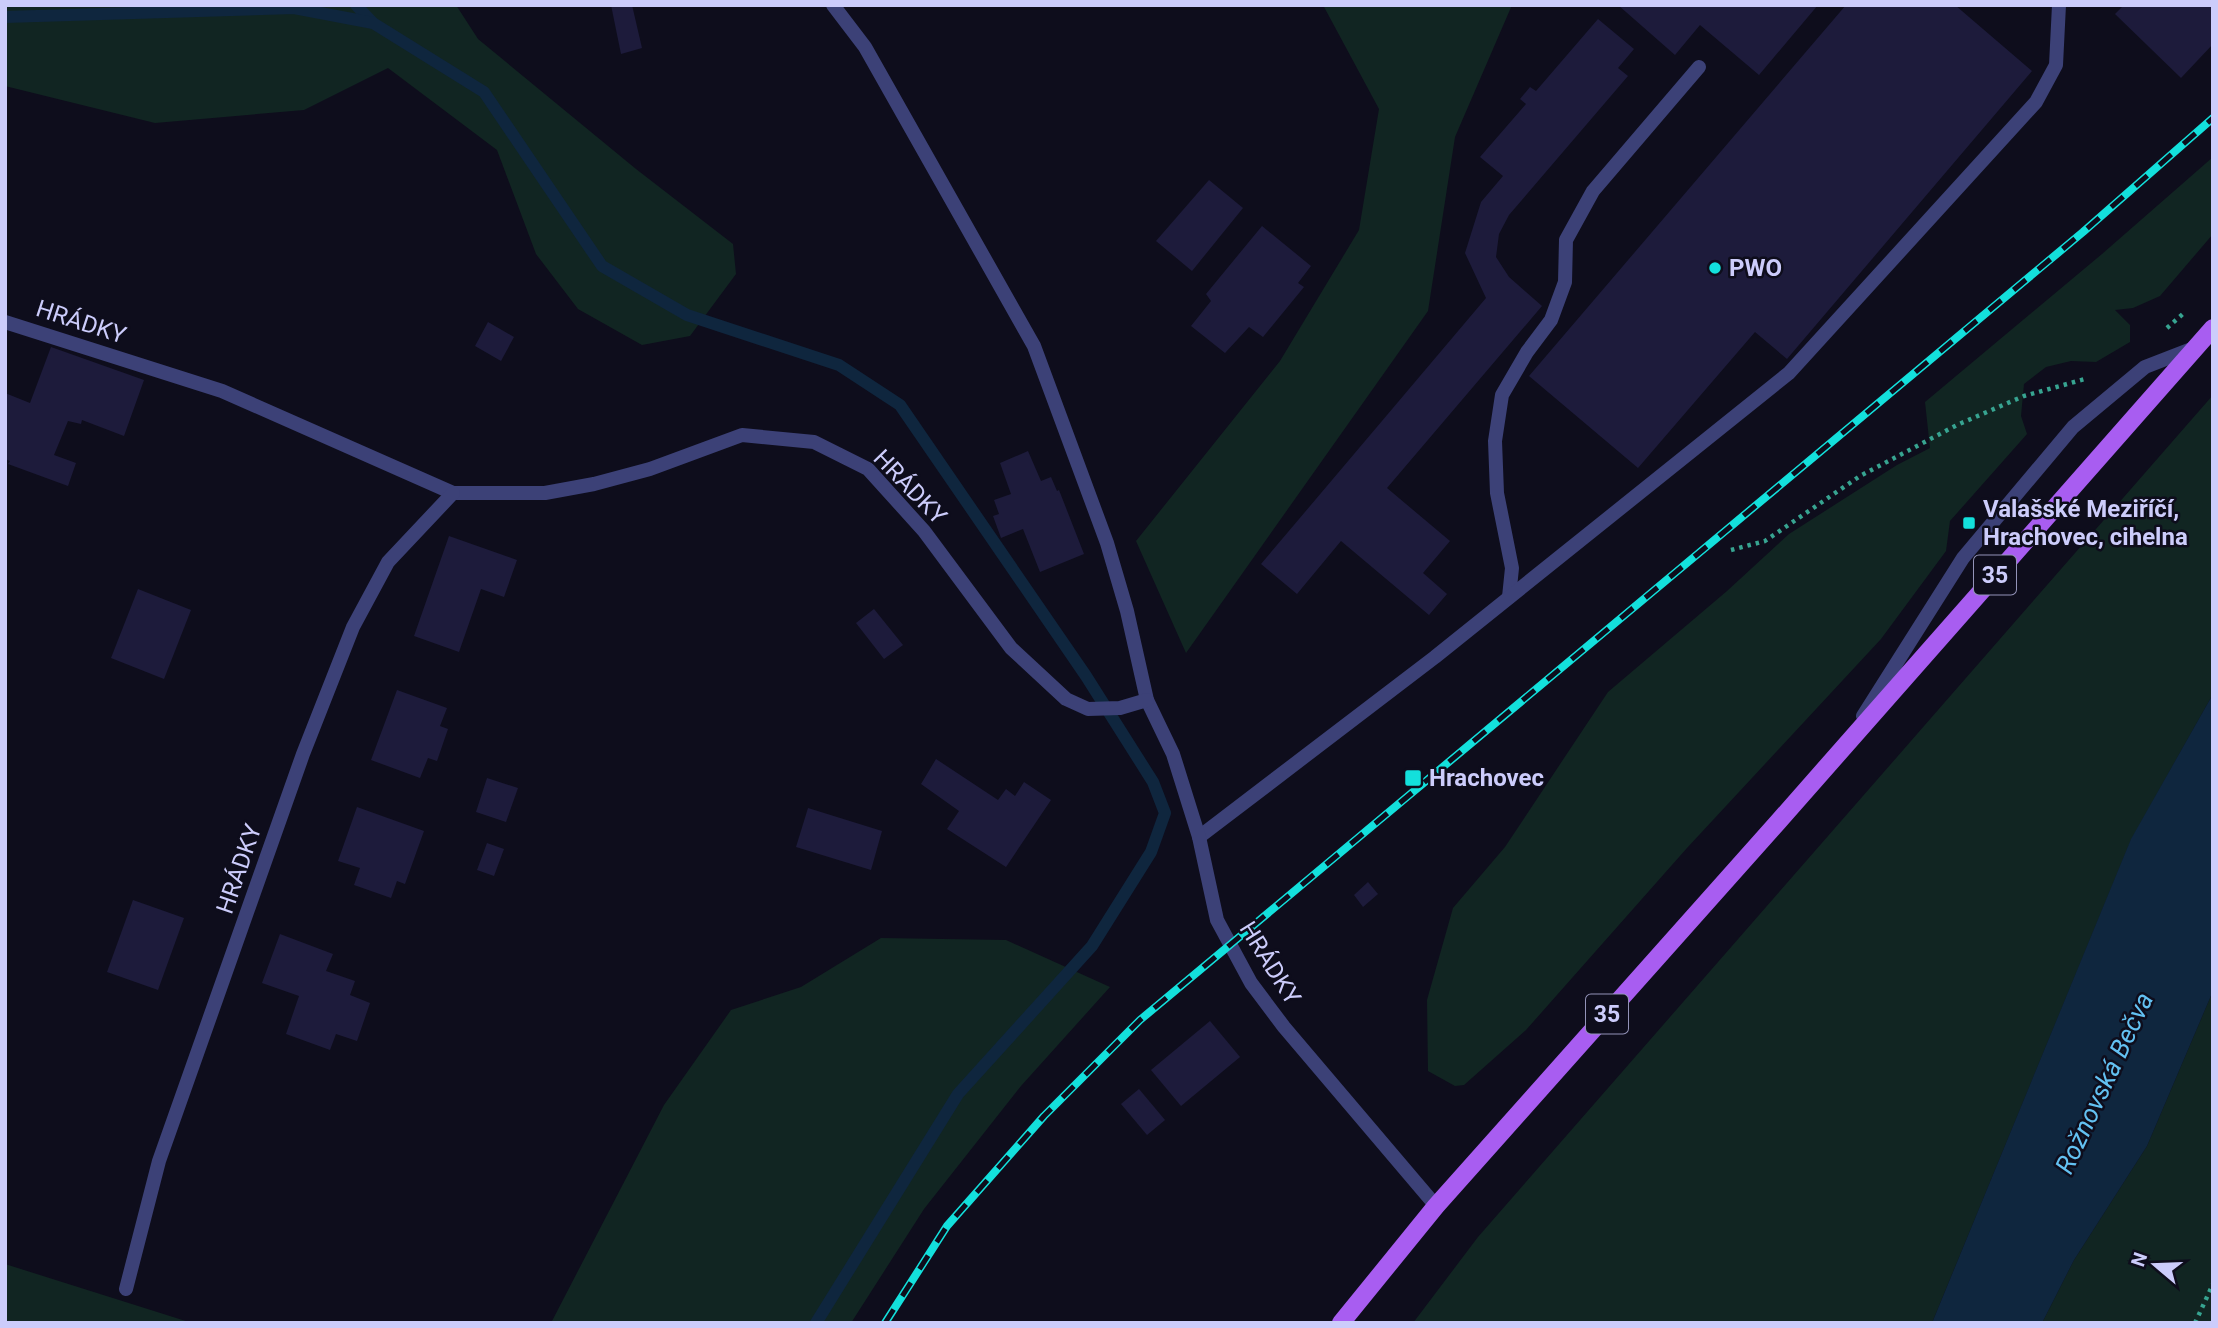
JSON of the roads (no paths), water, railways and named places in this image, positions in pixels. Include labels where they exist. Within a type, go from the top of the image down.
[{"type":"main road","name":"35","points":[[1341,1323],[1436,1206],[2213,328]]},
{"type":"street","name":"HRÁDKY","points":[[833,5],[865,47],[1034,346],[1107,543],[1127,611],[1147,700],[1174,754],[1199,837],[1217,920],[1251,983],[1284,1027],[1436,1206]]},
{"type":"street","points":[[1199,837],[1509,597],[1789,373],[2036,102],[2056,65],[2059,5]]},
{"type":"street","points":[[1509,597],[1512,568],[1497,494],[1494,441],[1502,395],[1527,352],[1551,320],[1565,282],[1566,240],[1593,191],[1699,68]]},
{"type":"street","name":"HRÁDKY","points":[[5,322],[222,391],[453,493],[545,493],[594,484],[650,469],[742,435],[814,442],[868,469],[924,531],[1011,648],[1066,699],[1088,709],[1120,708],[1147,700]]},
{"type":"street","points":[[1834,759],[1902,657],[1963,558],[2073,427],[2145,367],[2195,347]]},
{"type":"street","name":"HRÁDKY","points":[[126,1289],[159,1161],[303,754],[353,627],[388,562],[453,493]]},
{"type":"water","name":"Rožnovská Bečva","points":[[2213,694],[2213,991],[2147,1146],[2074,1260],[2042,1323],[1932,1323],[2131,839]]},
{"type":"waterway","points":[[356,5],[373,23]]},
{"type":"waterway","points":[[5,17],[294,8],[373,23],[484,92],[602,266],[687,315],[839,365],[900,405],[1086,676],[1153,782],[1165,813],[1151,852],[1092,946],[958,1094],[816,1323]]},
{"type":"railway","points":[[885,1323],[947,1226],[1044,1116],[1140,1020],[2083,232],[2213,118]]},
{"type":"place","name":"PWO","points":[[1715,268]]},
{"type":"place","name":"Valašské Meziříčí, Hrachovec, cihelna","points":[[1969,523]]},
{"type":"place","name":"Hrachovec","points":[[1413,778]]}]
